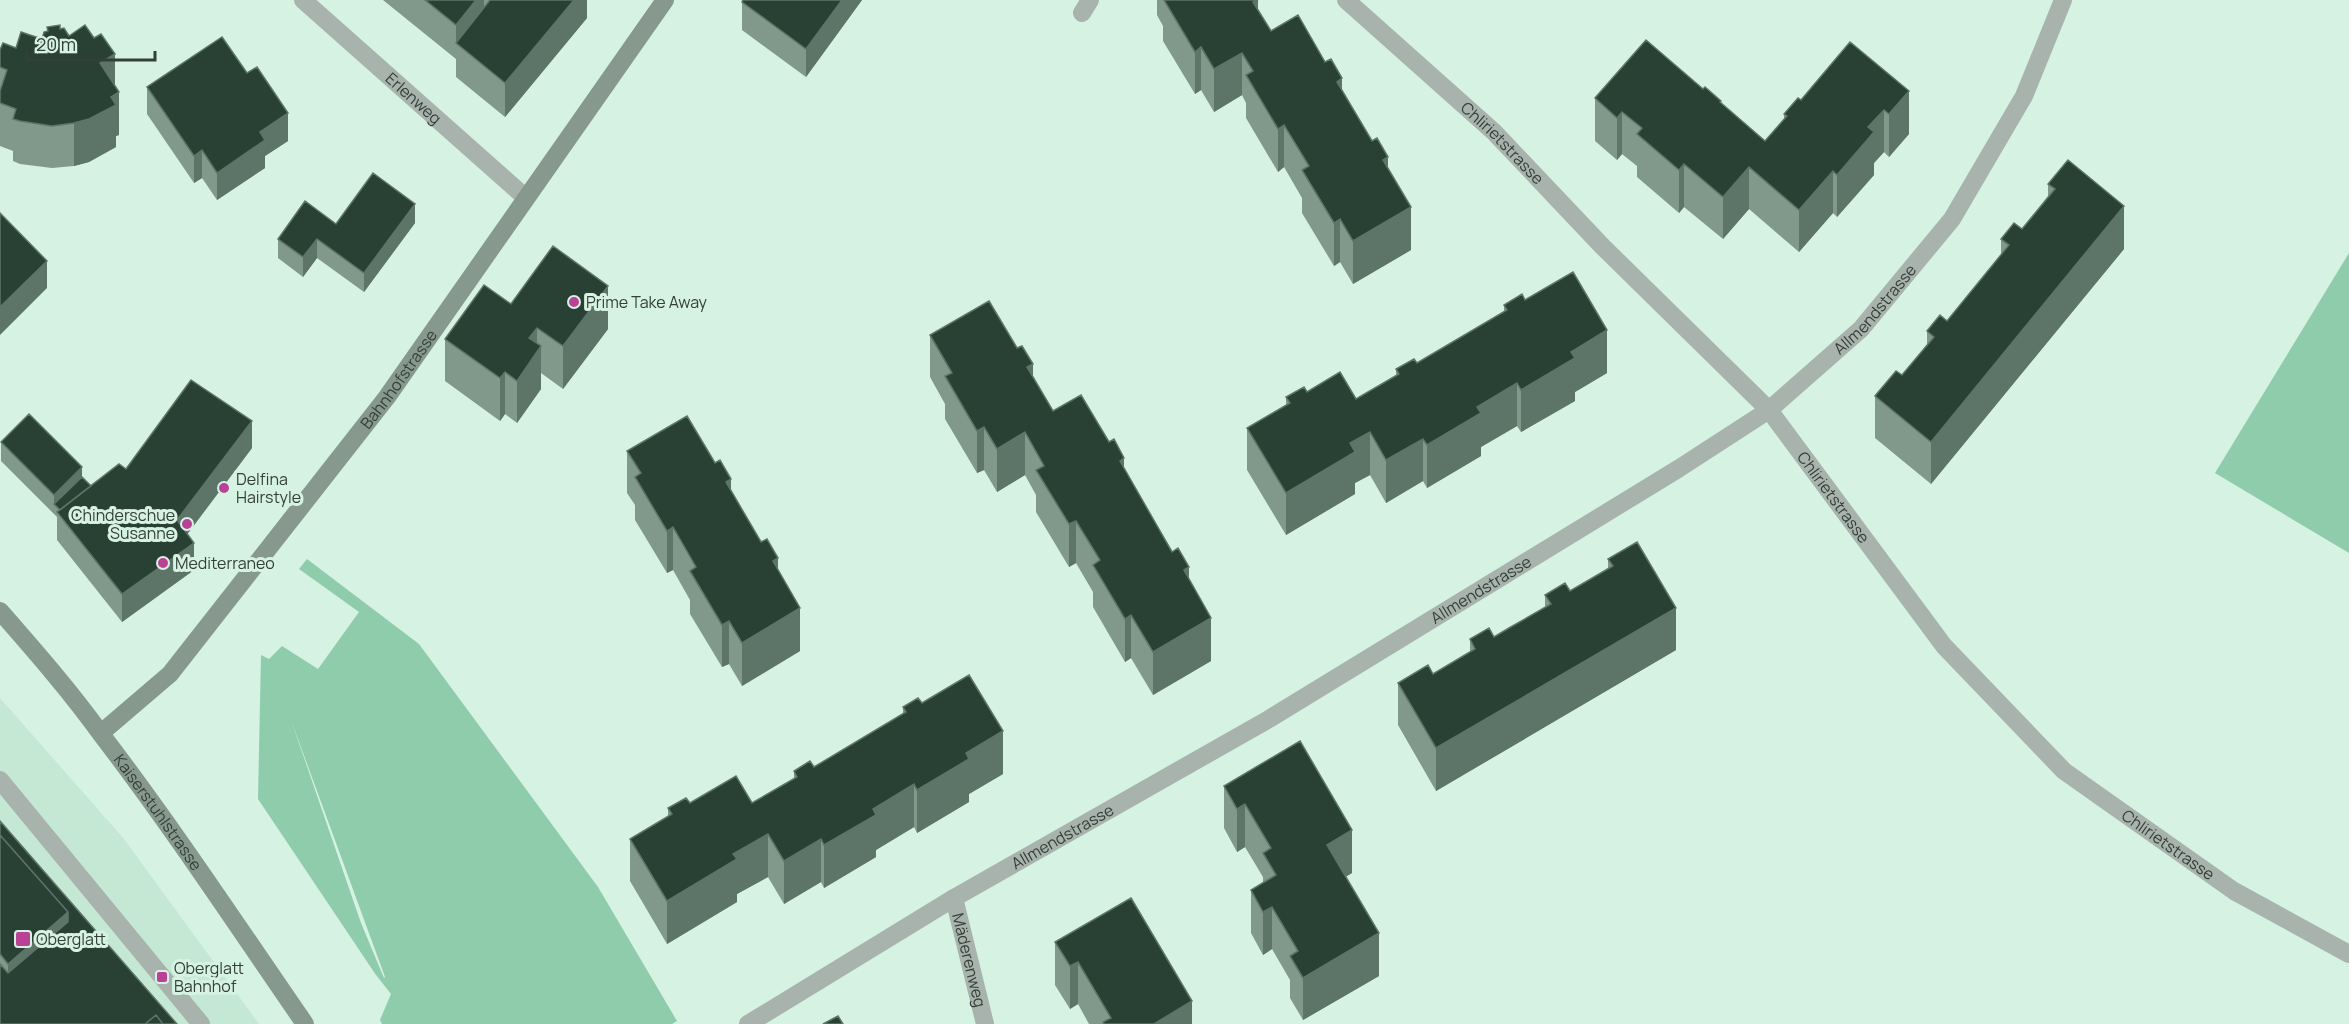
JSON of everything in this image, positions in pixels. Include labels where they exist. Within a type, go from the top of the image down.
[{"type":"street","name":"Erlenweg","points":[[303,0],[525,198]]},
{"type":"street","name":"Bahnhofstrasse","points":[[101,733],[158,686],[177,665],[387,397],[665,0]]},
{"type":"street","name":"Chlirietstrasse","points":[[1346,0],[1494,132],[1602,246],[1769,410],[1944,646],[2064,771],[2234,891],[2349,954]]},
{"type":"street","name":"Allmendstrasse","points":[[748,1024],[954,898],[1269,719],[1678,469],[1769,410],[1861,329],[1952,219],[2024,96],[2063,0]]},
{"type":"street","name":"Kaiserstuhlstrasse","points":[[0,611],[66,687],[101,733],[165,821],[305,1024]]},
{"type":"street","points":[[0,780],[201,1024]]},
{"type":"street","name":"Mäderenweg","points":[[954,898],[985,1024]]},
{"type":"shaded area","points":[[0,698],[124,839],[259,1024],[0,1024]]},
{"type":"green space","points":[[2349,253],[2349,553],[2215,473]]},
{"type":"green space","points":[[307,559],[419,644],[598,887],[677,1021],[672,1024],[382,1024],[380,1020],[391,994],[258,799],[261,655],[269,659],[282,646],[318,669],[359,612],[299,569]],"holes":[[[291,720],[385,977],[361,923]]]},
{"type":"building","points":[[425,0],[476,0],[456,25]]},
{"type":"building","points":[[490,0],[574,0],[505,83],[456,43]]},
{"type":"building","points":[[743,0],[842,0],[806,49],[742,2]]},
{"type":"building","points":[[1164,0],[1258,0],[1253,2],[1271,31],[1298,15],[1325,62],[1331,59],[1342,78],[1337,82],[1372,141],[1377,138],[1388,157],[1383,160],[1411,207],[1353,241],[1340,219],[1334,223],[1302,170],[1309,166],[1284,125],[1278,129],[1246,75],[1253,71],[1242,53],[1214,69],[1201,47],[1195,52]]},
{"type":"building","points":[[60,25],[60,29],[64,28],[69,36],[85,25],[94,38],[101,34],[115,54],[100,63],[119,92],[111,97],[116,105],[89,119],[52,126],[13,119],[16,109],[0,103],[0,91],[7,70],[0,67],[0,50],[3,43],[16,48],[21,32],[42,39],[44,32],[48,31],[47,27]]},
{"type":"building","points":[[222,37],[247,73],[257,67],[288,113],[260,132],[265,140],[217,173],[202,150],[194,156],[147,87]]},
{"type":"building","points":[[1646,40],[1703,89],[1705,87],[1765,141],[1787,116],[1784,114],[1798,98],[1801,100],[1850,42],[1909,91],[1889,114],[1884,110],[1868,127],[1874,132],[1837,175],[1833,171],[1799,210],[1749,167],[1723,197],[1684,164],[1679,170],[1637,134],[1642,128],[1622,112],[1617,118],[1595,98]]},
{"type":"building","points":[[2068,160],[2124,206],[1931,442],[1875,396],[1896,371],[1902,375],[1934,337],[1927,331],[1940,315],[1947,321],[2009,245],[2001,239],[2014,223],[2022,229],[2055,189],[2048,184]]},
{"type":"building","points":[[373,173],[415,204],[364,273],[317,239],[303,257],[278,239],[305,201],[336,224]]},
{"type":"building","points":[[0,213],[47,261],[0,307]]},
{"type":"building","points":[[553,246],[608,286],[563,346],[537,328],[529,338],[541,346],[517,381],[505,372],[500,378],[445,339],[484,285],[511,304]]},
{"type":"building","points":[[1573,272],[1607,330],[1571,352],[1575,358],[1521,390],[1517,383],[1477,407],[1481,413],[1427,445],[1423,439],[1386,460],[1370,432],[1350,443],[1355,452],[1286,493],[1247,428],[1290,403],[1286,397],[1304,387],[1307,392],[1340,372],[1356,399],[1399,374],[1396,369],[1414,359],[1417,363],[1507,310],[1504,305],[1522,294],[1525,300]]},
{"type":"building","points":[[989,301],[1017,348],[1022,346],[1033,364],[1027,367],[1053,411],[1081,395],[1109,442],[1114,439],[1124,458],[1120,461],[1172,552],[1178,548],[1189,567],[1184,570],[1211,618],[1153,652],[1131,615],[1125,619],[1093,565],[1100,560],[1076,521],[1069,524],[1036,470],[1044,466],[1025,432],[997,449],[984,427],[977,431],[945,376],[952,373],[930,335]]},
{"type":"building","points":[[191,380],[252,421],[177,520],[194,543],[122,594],[57,512],[119,464],[126,469]]},
{"type":"building","points":[[29,414],[82,467],[54,495],[1,442]]},
{"type":"building","points":[[687,416],[715,463],[720,460],[731,479],[726,482],[761,542],[767,539],[778,558],[773,561],[800,608],[742,643],[729,621],[722,625],[690,571],[696,567],[673,527],[667,531],[635,477],[641,473],[627,451]]},
{"type":"building","points":[[82,477],[91,486],[60,510],[54,504]]},
{"type":"building","points":[[1637,542],[1676,608],[1436,748],[1398,683],[1428,665],[1433,674],[1475,649],[1470,639],[1489,628],[1494,637],[1551,604],[1545,595],[1565,583],[1570,591],[1613,566],[1608,559]]},
{"type":"building","points":[[969,675],[1003,731],[966,753],[969,759],[917,790],[914,784],[873,809],[876,815],[824,845],[821,839],[784,861],[768,834],[733,854],[737,859],[667,901],[630,839],[672,814],[668,808],[686,798],[690,803],[736,776],[752,803],[797,777],[794,771],[810,761],[814,767],[906,712],[903,707],[918,698],[922,703]]},
{"type":"building","points":[[1300,741],[1352,830],[1327,845],[1379,933],[1303,978],[1290,956],[1298,951],[1272,907],[1263,912],[1251,890],[1276,875],[1263,853],[1271,848],[1245,804],[1237,809],[1224,786]]},
{"type":"building","points":[[0,821],[177,1024],[163,1024],[156,1015],[145,1024],[0,1024],[0,964],[8,973],[68,922],[68,912],[0,835]]},
{"type":"building","points":[[0,835],[68,912],[8,964],[0,954]]},
{"type":"building","points":[[1131,898],[1192,1001],[1154,1024],[1104,1024],[1103,1022],[1111,1018],[1078,962],[1070,966],[1055,942]]},
{"type":"building","points":[[156,1015],[163,1024],[145,1024]]},
{"type":"building","points":[[838,1016],[843,1024],[823,1024]]},
{"type":"place","name":"Prime Take Away","points":[[574,302]]},
{"type":"place","name":"Delfina Hairstyle","points":[[224,488]]},
{"type":"place","name":"Chinderschue Susanne","points":[[187,524]]},
{"type":"place","name":"Mediterraneo","points":[[163,563]]},
{"type":"place","name":"Oberglatt","points":[[23,939]]},
{"type":"place","name":"Oberglatt Bahnhof","points":[[162,977]]}]
